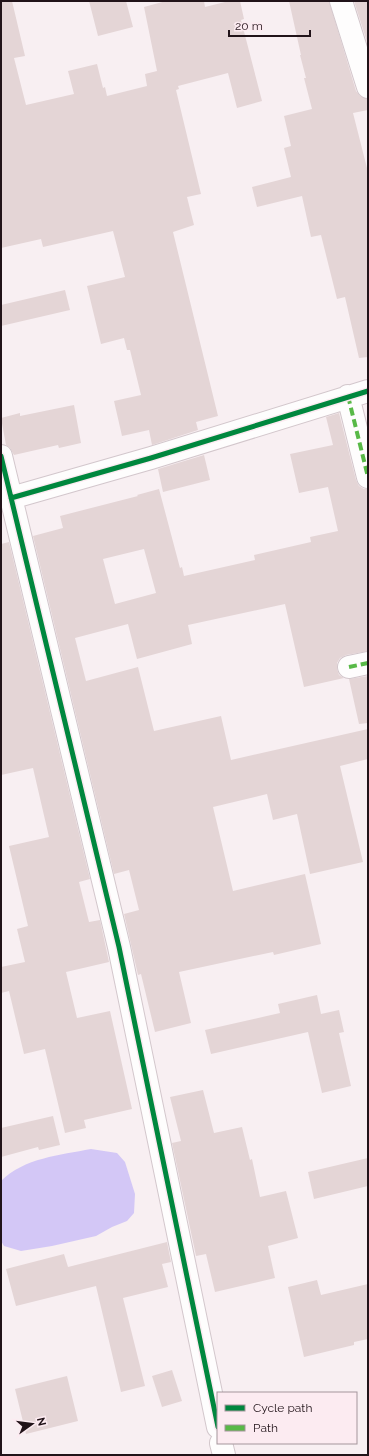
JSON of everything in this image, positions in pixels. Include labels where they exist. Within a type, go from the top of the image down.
[{"type":"street","points":[[341,1],[368,88]]},
{"type":"street","points":[[11,498],[151,458],[358,394],[368,476]]},
{"type":"street","points":[[1,456],[119,946],[217,1422]]},
{"type":"street","points":[[221,1444],[224,1455]]},
{"type":"shaded area","points":[[91,1149],[117,1153],[125,1162],[135,1194],[134,1213],[127,1221],[96,1236],[52,1246],[21,1251],[4,1246],[1,1241],[1,1181],[10,1173],[31,1162]]},
{"type":"building","points":[[1,1],[12,1],[25,56],[14,58],[26,105],[74,94],[68,71],[97,64],[103,88],[105,87],[107,96],[147,86],[145,74],[157,71],[144,7],[166,1],[204,1],[205,7],[229,1],[240,1],[244,19],[241,20],[262,101],[237,108],[228,73],[178,86],[179,89],[176,90],[201,194],[187,197],[194,225],[173,232],[218,416],[196,422],[198,430],[152,445],[149,430],[122,436],[114,401],[141,395],[130,350],[127,350],[124,338],[101,344],[87,286],[125,277],[113,231],[43,247],[41,239],[1,248]]},
{"type":"building","points":[[89,1],[126,1],[133,27],[98,36]]},
{"type":"building","points":[[289,1],[329,1],[356,91],[360,96],[368,99],[368,110],[353,113],[368,172],[368,357],[359,358],[345,297],[337,299],[321,235],[311,237],[302,196],[257,207],[252,187],[291,177],[284,148],[291,146],[284,116],[312,109],[304,78],[306,78]]},
{"type":"building","points":[[354,1],[368,1],[368,45]]},
{"type":"building","points":[[65,290],[70,310],[1,326],[1,305]]},
{"type":"building","points":[[74,405],[81,443],[59,448],[58,445],[14,455],[10,448],[6,445],[1,418],[20,413],[20,416]]},
{"type":"building","points":[[339,413],[356,480],[359,486],[364,489],[368,489],[368,651],[346,655],[340,658],[337,663],[337,669],[339,675],[344,678],[304,687],[285,604],[188,625],[192,644],[137,659],[128,624],[75,638],[86,681],[138,667],[154,731],[221,716],[231,760],[368,729],[368,759],[340,766],[363,862],[310,874],[297,814],[273,820],[267,794],[213,807],[233,891],[305,874],[321,944],[274,955],[273,952],[179,972],[191,1023],[155,1032],[141,974],[138,975],[124,914],[139,910],[129,870],[114,874],[33,536],[63,528],[60,516],[138,496],[137,495],[159,489],[180,568],[182,567],[184,576],[255,560],[254,555],[311,542],[310,537],[338,531],[328,487],[299,493],[290,454],[333,445],[326,417]],"holes":[[[144,549],[156,593],[115,604],[103,559]]]},
{"type":"building","points":[[204,455],[210,480],[163,492],[158,469]]},
{"type":"building","points":[[9,542],[90,879],[79,882],[89,922],[100,920],[109,962],[66,972],[77,1018],[110,1011],[132,1109],[84,1120],[86,1128],[65,1133],[45,1049],[24,1054],[9,991],[1,993],[1,967],[25,962],[17,929],[28,926],[9,846],[49,837],[33,768],[1,775],[1,544]]},
{"type":"building","points":[[368,676],[368,723],[359,724],[349,679]]},
{"type":"building","points":[[317,995],[321,1014],[339,1010],[344,1032],[339,1033],[351,1086],[322,1093],[308,1032],[211,1054],[205,1030],[280,1013],[278,1004]]},
{"type":"building","points":[[203,1090],[214,1133],[242,1127],[250,1160],[252,1159],[260,1197],[286,1191],[298,1238],[268,1246],[275,1278],[215,1292],[206,1254],[196,1256],[172,1143],[181,1141],[170,1097]]},
{"type":"building","points":[[53,1116],[60,1145],[39,1150],[38,1147],[1,1157],[1,1128]]},
{"type":"building","points":[[368,1158],[368,1186],[314,1199],[308,1172]]},
{"type":"building","points":[[167,1242],[171,1262],[162,1264],[168,1287],[123,1298],[145,1386],[121,1392],[96,1286],[16,1306],[6,1269],[64,1254],[68,1267]]},
{"type":"building","points":[[317,1280],[321,1295],[368,1284],[368,1339],[354,1342],[354,1345],[304,1357],[288,1287]]},
{"type":"building","points":[[172,1370],[182,1401],[162,1407],[152,1376]]},
{"type":"building","points":[[67,1376],[78,1421],[26,1434],[15,1389]]},
{"type":"marked path","points":[[348,396],[368,477]]},
{"type":"marked path","points":[[349,667],[368,663]]},
{"type":"cycle path","points":[[11,498],[151,458],[368,391]]},
{"type":"cycle path","points":[[1,456],[119,947],[217,1422]]}]
